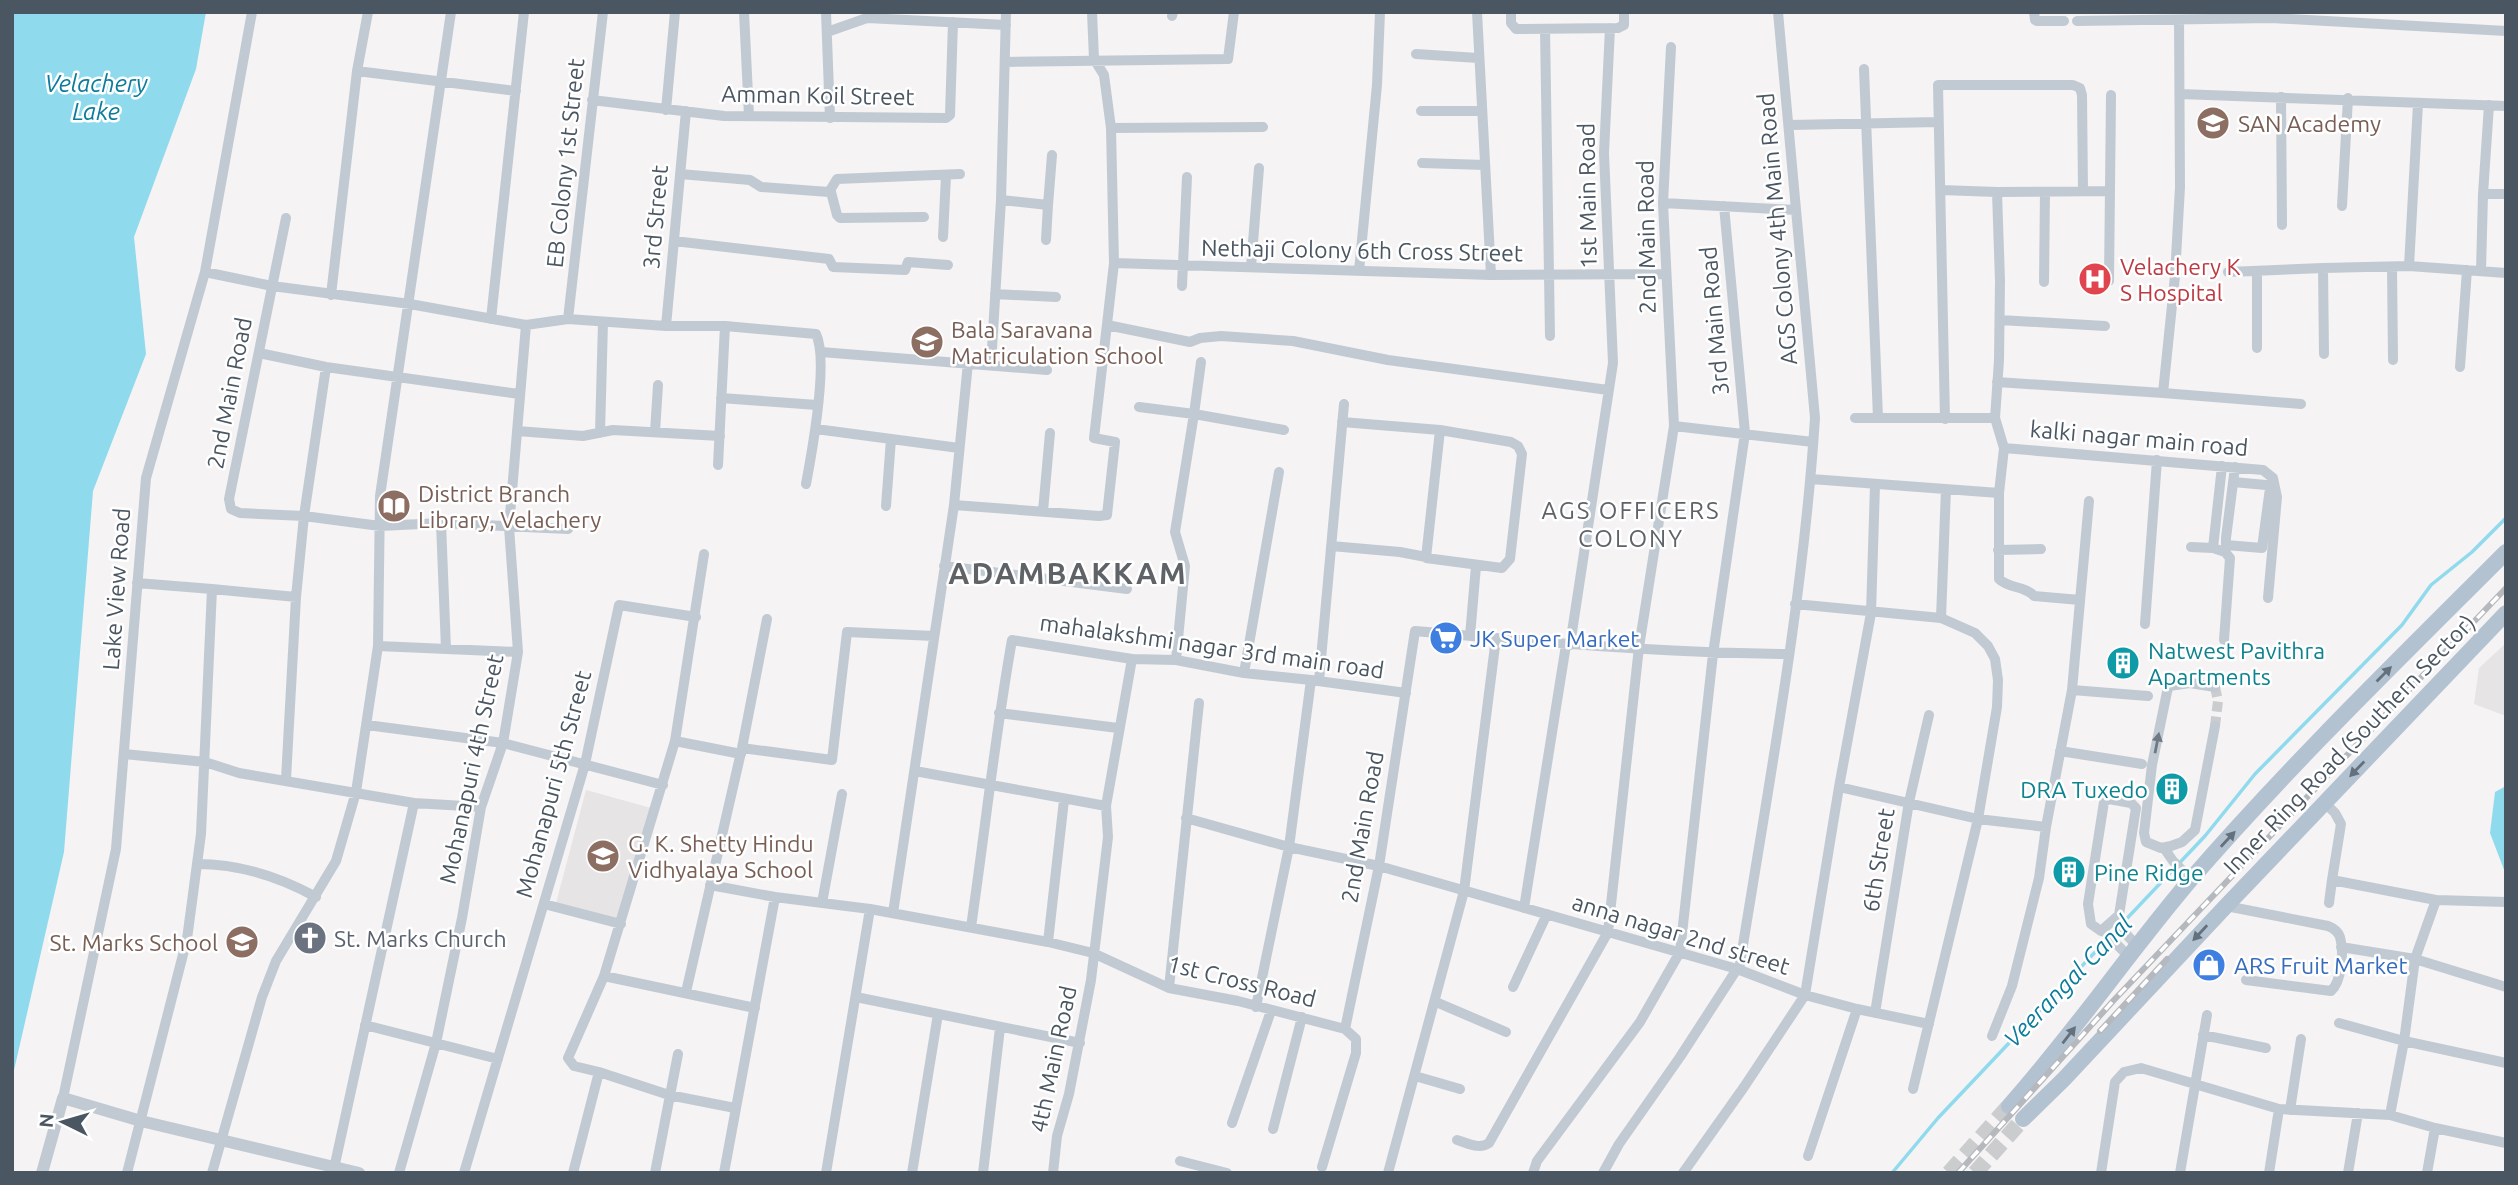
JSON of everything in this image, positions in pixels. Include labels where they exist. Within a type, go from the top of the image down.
[{"type":"main road","name":"Inner Ring Road (Southern Sector)","points":[[2009,1106],[2134,953],[2186,869],[2506,552]]},
{"type":"main road","name":"Inner Ring Road (Southern Sector)","points":[[2023,1119],[2506,613]]},
{"type":"main road","points":[[2046,1064],[2064,1079]]},
{"type":"street","name":"Lake View Road","points":[[42,1173],[63,1098],[116,849],[146,478],[205,272],[252,12]]},
{"type":"street","points":[[331,295],[357,71],[368,12]]},
{"type":"street","points":[[212,1173],[262,997],[276,961],[336,861],[356,792],[378,646],[380,496],[451,12]]},
{"type":"street","points":[[491,319],[524,12]]},
{"type":"street","name":"EB Colony 1st Street","points":[[568,319],[604,12]]},
{"type":"street","points":[[666,110],[676,12]]},
{"type":"street","points":[[744,12],[750,116]]},
{"type":"street","points":[[826,12],[830,118]]},
{"type":"street","points":[[991,365],[1001,200],[1006,12]]},
{"type":"street","points":[[954,505],[1107,515],[1115,442],[1094,438],[1114,263],[1111,128],[1104,75],[1094,59],[1092,12]]},
{"type":"street","points":[[1004,62],[1228,59],[1234,12]]},
{"type":"street","points":[[1359,271],[1377,85],[1380,12]]},
{"type":"street","points":[[1477,12],[1491,275]]},
{"type":"street","points":[[1511,12],[1513,29],[1545,34],[1623,27],[1624,12]]},
{"type":"street","name":"AGS Colony 4th Main Road","points":[[1738,969],[1795,604],[1811,479],[1815,418],[1778,12]]},
{"type":"street","points":[[2077,21],[2120,17],[2179,20],[2218,15],[2506,31]]},
{"type":"street","points":[[2034,16],[2064,21]]},
{"type":"street","points":[[827,32],[867,18],[1006,25]]},
{"type":"street","points":[[2163,393],[2179,213],[2179,20]]},
{"type":"street","name":"Amman Koil Street","points":[[592,100],[724,116],[949,117],[953,22]]},
{"type":"street","name":"1st Main Road","points":[[1524,908],[1612,363],[1604,153],[1610,28]]},
{"type":"street","points":[[1545,34],[1550,336]]},
{"type":"street","name":"2nd Main Road","points":[[1608,932],[1639,647],[1674,426],[1663,203],[1671,47]]},
{"type":"street","points":[[1416,54],[1478,58]]},
{"type":"street","points":[[1864,69],[1878,418]]},
{"type":"street","points":[[357,71],[516,91]]},
{"type":"street","points":[[1945,419],[1938,85],[2073,85],[2080,89],[2083,191]]},
{"type":"street","points":[[2180,94],[2506,106]]},
{"type":"street","points":[[2109,281],[2111,95]]},
{"type":"street","points":[[2281,97],[2282,225]]},
{"type":"street","points":[[2342,206],[2348,99]]},
{"type":"street","points":[[2409,266],[2418,104]]},
{"type":"street","points":[[2481,271],[2489,105]]},
{"type":"street","name":"3rd Street","points":[[666,326],[686,111]]},
{"type":"street","points":[[1421,111],[1482,111]]},
{"type":"street","points":[[1790,125],[1938,122]]},
{"type":"street","points":[[1111,128],[1264,127]]},
{"type":"street","points":[[1046,240],[1052,155]]},
{"type":"street","points":[[1422,163],[1485,165]]},
{"type":"street","points":[[1251,267],[1259,168]]},
{"type":"street","points":[[680,174],[750,180],[761,187],[831,192]]},
{"type":"street","points":[[924,217],[840,218],[831,192],[837,179],[960,174]]},
{"type":"street","points":[[943,237],[946,176]]},
{"type":"street","points":[[1182,286],[1187,177]]},
{"type":"street","points":[[1941,190],[2110,191]]},
{"type":"street","points":[[1997,192],[2000,320],[1995,418],[2004,448],[1999,493],[1999,579],[2005,585],[2029,590],[2034,596],[2080,600]]},
{"type":"street","points":[[2044,282],[2045,192]]},
{"type":"street","points":[[2483,194],[2506,194]]},
{"type":"street","points":[[1001,200],[1048,205]]},
{"type":"street","points":[[1663,203],[1795,210]]},
{"type":"street","name":"3rd Main Road","points":[[1680,952],[1713,654],[1745,433],[1724,206]]},
{"type":"street","name":"2nd Main Road","points":[[286,218],[229,499],[231,509],[240,513],[304,516]]},
{"type":"street","points":[[674,241],[829,259],[833,267],[905,270],[908,262],[948,265]]},
{"type":"street","name":"Nethaji Colony 6th Cross Street","points":[[1114,263],[1491,275],[1666,274]]},
{"type":"street","points":[[2228,272],[2409,266],[2506,272]]},
{"type":"street","points":[[2392,267],[2393,360]]},
{"type":"street","points":[[2323,268],[2324,354]]},
{"type":"street","points":[[2460,367],[2467,270]]},
{"type":"street","points":[[2257,271],[2257,348]]},
{"type":"street","points":[[205,272],[272,286],[410,304],[526,325],[568,319],[816,334],[821,352],[816,429],[806,484]]},
{"type":"street","points":[[995,293],[1056,296]]},
{"type":"street","points":[[2000,320],[2105,326]]},
{"type":"street","points":[[600,433],[603,322]]},
{"type":"street","name":"Mohanapuri 4th Street","points":[[399,1173],[436,1043],[462,918],[481,807],[502,743],[518,652],[509,527],[526,325]]},
{"type":"street","points":[[1107,325],[1190,342],[1221,336],[1293,341],[1388,360],[1608,390]]},
{"type":"street","points":[[718,466],[725,327]]},
{"type":"street","points":[[821,352],[1047,370]]},
{"type":"street","points":[[259,353],[326,367],[519,394]]},
{"type":"street","points":[[1175,660],[1185,566],[1175,532],[1201,362]]},
{"type":"street","points":[[893,913],[954,505],[968,363]]},
{"type":"street","points":[[286,779],[296,597],[304,516],[326,367]]},
{"type":"street","points":[[1997,382],[2301,404]]},
{"type":"street","points":[[655,432],[658,385]]},
{"type":"street","points":[[721,398],[817,405]]},
{"type":"street","points":[[1256,1007],[1289,847],[1315,680],[1344,404]]},
{"type":"street","points":[[1139,407],[1284,430]]},
{"type":"street","points":[[1855,418],[1995,418]]},
{"type":"street","points":[[1331,546],[1400,552],[1502,568],[1510,559],[1522,454],[1518,446],[1511,442],[1440,430],[1342,422]]},
{"type":"street","points":[[1674,426],[1813,442]]},
{"type":"street","points":[[816,429],[959,448]]},
{"type":"street","points":[[517,431],[583,436],[613,430],[720,436]]},
{"type":"street","points":[[1426,557],[1440,430]]},
{"type":"street","points":[[1043,511],[1050,433]]},
{"type":"street","points":[[886,506],[891,439]]},
{"type":"street","name":"kalki nagar main road","points":[[2004,448],[2235,467],[2266,472],[2273,478],[2277,496],[2271,520],[2268,598]]},
{"type":"street","points":[[2145,624],[2157,460]]},
{"type":"street","points":[[2213,548],[2222,466]]},
{"type":"street","points":[[2233,482],[2265,485],[2270,488],[2271,520],[2262,548],[2226,545],[2233,482],[2235,467]]},
{"type":"street","points":[[1244,673],[1279,472]]},
{"type":"street","points":[[2265,485],[2266,472]]},
{"type":"street","points":[[1811,479],[1999,493]]},
{"type":"street","points":[[1683,1173],[1805,995],[1871,613],[1875,485]]},
{"type":"street","points":[[1941,618],[1946,489]]},
{"type":"street","points":[[1992,1036],[2012,986],[2039,878],[2071,690],[2090,501]]},
{"type":"street","points":[[304,516],[380,526],[442,523],[568,529]]},
{"type":"street","points":[[442,523],[446,649]]},
{"type":"street","points":[[2192,547],[2213,548],[2225,552],[2230,558],[2224,640]]},
{"type":"street","points":[[1998,550],[2041,549]]},
{"type":"street","points":[[704,554],[675,741],[604,976],[568,1058],[574,1066],[669,1095],[735,1108]]},
{"type":"street","points":[[944,566],[1127,589]]},
{"type":"street","points":[[1476,566],[1470,636],[1713,654],[1788,654]]},
{"type":"street","points":[[137,583],[296,597]]},
{"type":"street","points":[[127,1173],[187,939],[201,834],[212,589]]},
{"type":"street","points":[[1795,604],[1941,618],[1975,633],[1988,646],[1995,659],[1998,680],[1997,707],[1978,819],[1913,1089]]},
{"type":"street","name":"Mohanapuri 5th Street","points":[[464,1173],[585,765],[619,605],[696,617]]},
{"type":"street","points":[[686,992],[742,751],[767,619]]},
{"type":"street","name":"2nd Main Road","points":[[1345,1029],[1379,866],[1415,631],[1470,636]]},
{"type":"street","points":[[675,741],[832,760],[847,632],[934,636]]},
{"type":"street","points":[[1388,1173],[1464,891],[1496,638]]},
{"type":"street","name":"mahalakshmi nagar 3rd main road","points":[[999,713],[1012,640],[1132,659],[1175,660],[1244,673],[1406,693]]},
{"type":"street","points":[[378,646],[518,652]]},
{"type":"street","name":"4th Main Road","points":[[1053,1173],[1058,1136],[1080,1043],[1091,980],[1108,837],[1106,806],[1132,659]]},
{"type":"street","points":[[2215,687],[2176,684],[2169,686],[2152,765],[2144,833],[2146,842],[2153,846],[2166,847],[2182,842],[2195,830],[2215,726]]},
{"type":"street","points":[[2071,690],[2148,696]]},
{"type":"street","points":[[1169,988],[1199,704]]},
{"type":"street","points":[[971,927],[992,785],[999,713],[1118,728]]},
{"type":"street","name":"6th Street","points":[[1875,1013],[1909,802],[1929,715]]},
{"type":"street","points":[[367,725],[502,743],[663,785]]},
{"type":"street","points":[[2060,751],[2142,764]]},
{"type":"street","points":[[124,754],[205,762],[239,773],[414,803],[481,807]]},
{"type":"street","points":[[915,771],[1106,806]]},
{"type":"street","points":[[1839,787],[1978,819],[2046,827]]},
{"type":"street","points":[[822,903],[842,794]]},
{"type":"street","points":[[2109,799],[2131,803],[2136,808],[2118,926],[2134,953],[2091,923],[2088,904],[2104,802],[2109,799]]},
{"type":"street","points":[[1048,943],[1064,800]]},
{"type":"street","points":[[334,1170],[414,803]]},
{"type":"street","points":[[2325,803],[2341,824],[2329,903]]},
{"type":"street","name":"anna nagar 2nd street","points":[[1186,818],[1289,847],[1379,866],[1738,969],[1805,995],[1929,1024]]},
{"type":"street","points":[[2166,847],[2186,869]]},
{"type":"street","points":[[197,864],[225,864],[254,871],[289,882],[316,897]]},
{"type":"street","points":[[2332,880],[2435,900],[2506,902]]},
{"type":"street","name":"1st Cross Road","points":[[710,885],[893,913],[1093,953],[1169,988],[1345,1029]]},
{"type":"street","points":[[724,1173],[775,897]]},
{"type":"street","points":[[2390,1115],[2404,1041],[2415,959],[2435,900]]},
{"type":"street","points":[[544,904],[621,924]]},
{"type":"street","points":[[2226,906],[2328,926],[2337,932],[2340,938],[2339,975],[2336,986],[2331,991],[2246,980]]},
{"type":"street","points":[[825,1173],[870,909]]},
{"type":"street","points":[[1513,987],[1547,914]]},
{"type":"street","points":[[2108,936],[2118,926]]},
{"type":"street","points":[[1457,1140],[1477,1146],[1489,1143],[1608,932]]},
{"type":"street","points":[[2340,947],[2415,959],[2506,987]]},
{"type":"street","points":[[1533,1173],[1537,1161],[1640,1022],[1680,952]]},
{"type":"street","points":[[1603,1173],[1619,1144],[1738,969]]},
{"type":"street","points":[[604,976],[755,1008]]},
{"type":"street","points":[[856,998],[1080,1043]]},
{"type":"street","points":[[1436,1002],[1506,1032]]},
{"type":"street","points":[[1808,1156],[1857,1009]]},
{"type":"street","points":[[1232,1123],[1271,1011]]},
{"type":"street","points":[[912,1173],[938,1014]]},
{"type":"street","points":[[2180,1173],[2207,1015]]},
{"type":"street","points":[[1273,1129],[1302,1017]]},
{"type":"street","points":[[2339,1023],[2404,1041],[2506,1063]]},
{"type":"street","points":[[365,1026],[498,1059]]},
{"type":"street","points":[[983,1173],[1000,1028]]},
{"type":"street","points":[[1322,1167],[1356,1053],[1356,1039],[1345,1029]]},
{"type":"street","points":[[2203,1035],[2266,1048]]},
{"type":"street","points":[[2269,1173],[2301,1039]]},
{"type":"street","points":[[655,1173],[678,1054]]},
{"type":"street","points":[[2101,1173],[2115,1082],[2124,1072],[2141,1068],[2285,1110],[2390,1115],[2506,1143]]},
{"type":"street","points":[[573,1173],[600,1072]]},
{"type":"street","points":[[1415,1076],[1460,1089]]},
{"type":"street","points":[[63,1098],[141,1121],[221,1138],[334,1170],[359,1173]]},
{"type":"street","points":[[2348,1173],[2358,1113]]},
{"type":"street","points":[[2427,1173],[2435,1128]]},
{"type":"street","points":[[1180,1161],[1222,1172]]},
{"type":"shaded area","points":[[2506,643],[2506,716],[2474,704],[2479,668]]},
{"type":"shaded area","name":"G. K. Shetty Hindu Vidhyalaya School","points":[[586,790],[651,808],[620,923],[556,903]]},
{"type":"water","name":"Velachery Lake","points":[[12,12],[206,12],[196,69],[134,237],[146,354],[93,491],[64,852],[12,1079]]},
{"type":"water","points":[[2506,786],[2506,875],[2490,833],[2495,792]]},
{"type":"waterway","name":"Veerangal Canal","points":[[1892,1173],[1938,1118],[2205,836],[2255,774],[2402,625],[2431,585],[2472,552],[2506,518]]},
{"type":"tunnel","points":[[2215,687],[2218,701],[2215,726]]},
{"type":"tunnel","points":[[1949,1173],[2009,1106]]},
{"type":"tunnel","points":[[1975,1173],[2023,1119]]},
{"type":"railway","points":[[1958,1173],[2114,1000],[2506,588]]},
{"type":"railway","points":[[2100,1031],[2167,959]]},
{"type":"place","name":"SAN Academy","points":[[2213,123]]},
{"type":"place","name":"Velachery K S Hospital","points":[[2095,279]]},
{"type":"place","name":"Bala Saravana Matriculation School","points":[[927,342]]},
{"type":"place","name":"District Branch Library, Velachery","points":[[394,506]]},
{"type":"place","name":"JK Super Market","points":[[1446,638]]},
{"type":"place","name":"Natwest Pavithra Apartments","points":[[2123,663]]},
{"type":"place","name":"DRA Tuxedo","points":[[2172,789]]},
{"type":"place","name":"G. K. Shetty Hindu Vidhyalaya School","points":[[603,856]]},
{"type":"place","name":"Pine Ridge","points":[[2069,872]]},
{"type":"place","name":"St. Marks Church","points":[[310,938]]},
{"type":"place","name":"St. Marks School","points":[[242,942]]},
{"type":"place","name":"ARS Fruit Market","points":[[2209,965]]},
{"type":"district","name":"AGS OFFICERS COLONY","points":[[1631,524]]},
{"type":"district","name":"ADAMBAKKAM","points":[[1068,573]]}]
